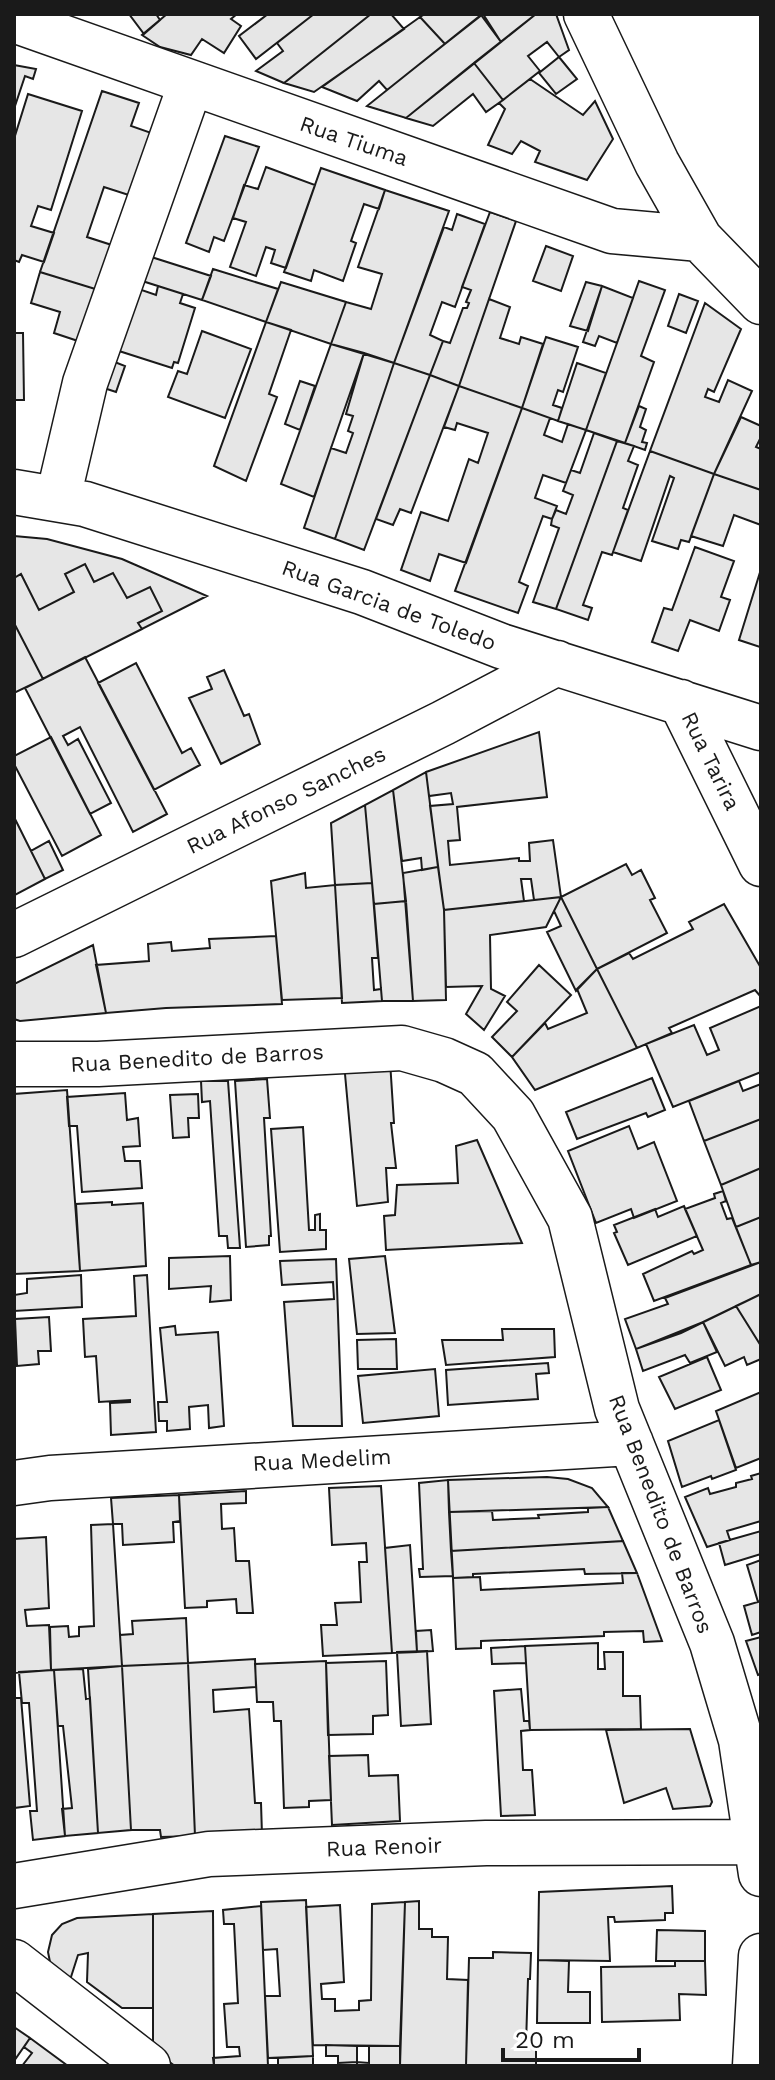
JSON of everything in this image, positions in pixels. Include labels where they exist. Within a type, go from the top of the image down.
[{"type":"street","points":[[586,14],[657,163],[700,239],[761,302]]},
{"type":"street","name":"Rua Tiuma","points":[[14,20],[612,231],[700,239]]},
{"type":"street","points":[[58,498],[85,383],[191,83]]},
{"type":"street","name":"Rua Garcia de Toledo","points":[[14,492],[58,498],[362,592],[501,646],[761,728]]},
{"type":"street","name":"Rua Afonso Sanches","points":[[14,935],[443,723],[557,663]]},
{"type":"street","name":"Rua Tarira","points":[[681,702],[761,864]]},
{"type":"street","name":"Rua Benedito de Barros","points":[[14,1064],[98,1064],[402,1048],[444,1060],[475,1074],[513,1115],[570,1218],[617,1409],[712,1643],[741,1740],[759,1858]]},
{"type":"street","name":"Rua Medelim","points":[[14,1483],[323,1460],[631,1443]]},
{"type":"street","name":"Rua Renoir","points":[[14,1886],[209,1854],[486,1843],[759,1858]]},
{"type":"street","points":[[755,2066],[761,1956]]},
{"type":"street","points":[[14,1962],[148,2066]]},
{"type":"building","points":[[129,14],[156,14],[160,20],[144,34]]},
{"type":"building","points":[[167,14],[237,14],[231,19],[241,26],[224,53],[202,39],[191,55],[160,47],[142,35]]},
{"type":"building","points":[[268,14],[314,14],[256,59],[239,36]]},
{"type":"building","points":[[314,14],[371,14],[284,83],[256,71],[283,51],[277,43]]},
{"type":"building","points":[[371,14],[391,14],[404,29],[314,92],[284,83]]},
{"type":"building","points":[[425,14],[483,14],[445,44],[420,17]]},
{"type":"building","points":[[483,14],[536,14],[501,42]]},
{"type":"building","points":[[536,14],[556,14],[569,50],[559,57],[547,42],[528,56],[540,71],[503,100],[474,63]]},
{"type":"building","points":[[481,15],[501,42],[406,118],[367,106]]},
{"type":"building","points":[[420,17],[445,44],[387,90],[379,81],[357,101],[322,87]]},
{"type":"building","points":[[559,57],[577,79],[556,94],[539,73]]},
{"type":"building","points":[[474,63],[503,100],[486,112],[473,94],[433,126],[406,118]]},
{"type":"building","points":[[14,65],[36,69],[33,79],[25,76],[14,109]]},
{"type":"building","points":[[530,79],[583,115],[595,101],[613,139],[587,180],[535,162],[540,151],[521,141],[512,154],[488,145],[505,109],[499,103]]},
{"type":"building","points":[[102,91],[139,103],[131,126],[160,136],[138,198],[104,187],[87,237],[121,248],[105,292],[40,272]]},
{"type":"building","points":[[28,94],[82,111],[51,210],[38,206],[31,226],[54,233],[44,262],[22,255],[19,262],[14,260],[14,139]]},
{"type":"building","points":[[225,136],[259,147],[224,241],[214,237],[209,252],[186,243]]},
{"type":"building","points":[[266,167],[315,185],[286,268],[271,263],[275,250],[266,247],[256,276],[230,267],[246,222],[233,218],[244,185],[258,189]]},
{"type":"building","points":[[321,168],[385,190],[379,209],[364,204],[351,241],[356,243],[343,281],[314,270],[311,281],[284,272]]},
{"type":"building","points":[[385,190],[449,211],[394,363],[331,344],[346,302],[371,309],[382,274],[358,267]]},
{"type":"building","points":[[490,212],[516,221],[459,386],[430,375],[443,341],[450,343],[463,308],[467,308],[469,303],[466,302],[471,290],[462,287]]},
{"type":"building","points":[[457,214],[485,224],[455,307],[442,302],[430,335],[443,341],[430,375],[394,363],[444,227],[452,230]]},
{"type":"building","points":[[546,246],[573,256],[561,291],[533,281]]},
{"type":"building","points":[[145,255],[211,276],[202,300],[136,279]]},
{"type":"building","points":[[213,269],[278,289],[266,322],[202,300]]},
{"type":"building","points":[[40,272],[105,292],[78,341],[54,333],[60,312],[31,303]]},
{"type":"building","points":[[639,281],[665,290],[641,356],[654,362],[625,443],[586,430]]},
{"type":"building","points":[[281,282],[346,302],[331,344],[266,322]]},
{"type":"building","points":[[586,282],[602,286],[588,331],[570,326]]},
{"type":"building","points":[[158,286],[183,294],[180,303],[195,308],[178,363],[174,362],[172,368],[119,351],[133,287],[156,295]]},
{"type":"building","points":[[602,286],[633,298],[617,343],[599,336],[595,346],[583,342]]},
{"type":"building","points":[[679,294],[698,301],[686,333],[668,326]]},
{"type":"building","points":[[489,299],[510,307],[500,338],[519,344],[521,337],[543,344],[522,408],[459,386]]},
{"type":"building","points":[[705,303],[741,329],[714,392],[708,389],[705,397],[719,402],[728,380],[752,391],[714,474],[650,451]]},
{"type":"building","points":[[266,322],[291,330],[269,394],[277,397],[246,481],[214,466]]},
{"type":"building","points":[[202,331],[251,349],[225,418],[168,397],[178,371],[187,374]]},
{"type":"building","points":[[14,333],[23,333],[24,400],[14,400]]},
{"type":"building","points":[[546,337],[578,347],[563,392],[558,390],[553,405],[562,408],[558,421],[522,408]]},
{"type":"building","points":[[331,344],[364,353],[314,497],[281,484]]},
{"type":"building","points":[[364,353],[394,363],[335,539],[304,528],[331,448],[346,453],[353,433],[348,431],[353,416],[346,414]]},
{"type":"building","points":[[107,359],[125,366],[116,392],[98,386]]},
{"type":"building","points":[[394,363],[430,375],[364,550],[335,539]]},
{"type":"building","points":[[577,363],[606,373],[586,430],[558,421]]},
{"type":"building","points":[[430,375],[459,386],[411,513],[400,509],[393,525],[376,519]]},
{"type":"building","points":[[300,381],[315,386],[300,430],[285,424]]},
{"type":"building","points":[[459,386],[522,408],[466,563],[439,554],[430,581],[401,570],[421,512],[448,521],[469,459],[478,463],[488,433],[457,423],[455,430],[444,427]]},
{"type":"building","points":[[639,406],[646,409],[640,427],[646,430],[642,442],[647,443],[645,450],[625,443]]},
{"type":"building","points":[[522,408],[550,418],[544,435],[562,442],[568,424],[586,430],[566,483],[543,475],[535,498],[557,506],[552,519],[543,516],[519,582],[528,586],[518,613],[455,591]]},
{"type":"building","points":[[741,417],[761,426],[761,437],[756,447],[761,449],[761,490],[714,474]]},
{"type":"building","points":[[594,433],[617,441],[556,609],[533,602],[559,528],[551,525],[552,519],[556,510],[566,514],[573,495],[563,491],[571,470],[580,473]]},
{"type":"building","points":[[617,441],[634,446],[628,461],[638,465],[623,508],[628,510],[612,555],[602,552],[583,605],[592,608],[588,620],[556,609]]},
{"type":"building","points":[[650,451],[714,474],[689,542],[681,540],[678,549],[652,541],[674,478],[670,476],[641,561],[613,552]]},
{"type":"building","points":[[714,474],[761,490],[761,525],[734,515],[723,546],[691,536]]},
{"type":"building","points":[[14,536],[47,539],[122,559],[207,596],[142,629],[138,623],[162,611],[150,587],[127,598],[113,573],[94,582],[85,564],[65,574],[74,592],[39,610],[21,574],[14,578]]},
{"type":"building","points":[[695,547],[734,561],[721,597],[730,600],[719,631],[690,620],[678,651],[652,642],[664,608],[672,610]]},
{"type":"building","points":[[85,564],[94,582],[113,573],[127,598],[150,587],[162,611],[138,623],[142,629],[43,679],[14,623],[14,578],[21,574],[39,610],[74,592],[65,574]]},
{"type":"building","points":[[761,569],[761,643],[760,647],[739,640]]},
{"type":"building","points":[[14,623],[43,679],[14,693]]},
{"type":"building","points":[[85,657],[167,814],[133,832],[80,727],[63,736],[68,745],[78,739],[111,803],[90,814],[25,688]]},
{"type":"building","points":[[136,663],[182,753],[191,748],[200,765],[154,790],[98,683]]},
{"type":"building","points":[[224,670],[244,716],[249,714],[260,744],[221,764],[189,698],[212,689],[207,677]]},
{"type":"building","points":[[539,732],[547,797],[457,807],[460,840],[448,841],[450,865],[519,858],[519,861],[530,861],[529,843],[553,840],[561,897],[534,900],[531,879],[521,879],[524,901],[444,910],[430,806],[453,804],[451,793],[429,796],[426,772]]},
{"type":"building","points":[[51,737],[101,835],[62,856],[14,764],[14,756]]},
{"type":"building","points":[[426,772],[438,867],[422,870],[421,858],[402,861],[393,790]]},
{"type":"building","points":[[393,790],[406,901],[374,904],[365,805]]},
{"type":"building","points":[[365,805],[372,883],[335,885],[331,823]]},
{"type":"building","points":[[14,817],[45,879],[15,895],[14,893]]},
{"type":"building","points":[[49,841],[63,870],[45,879],[31,851]]},
{"type":"building","points":[[626,864],[632,875],[641,870],[655,898],[650,900],[667,933],[597,969],[561,897]]},
{"type":"building","points":[[438,867],[444,910],[446,1000],[413,1001],[403,873]]},
{"type":"building","points":[[305,873],[306,888],[335,885],[342,998],[282,1000],[271,881]]},
{"type":"building","points":[[372,883],[378,958],[372,958],[374,990],[381,989],[382,1001],[342,1003],[335,885]]},
{"type":"building","points":[[561,897],[546,927],[490,935],[491,989],[505,996],[484,1030],[466,1014],[482,986],[446,987],[444,910]]},
{"type":"building","points":[[561,897],[597,969],[576,991],[547,932],[561,926],[554,911]]},
{"type":"building","points":[[406,901],[413,1001],[382,1001],[374,904]]},
{"type":"building","points":[[724,904],[761,968],[761,997],[755,990],[669,1028],[672,1033],[637,1048],[597,969],[629,953],[633,959],[693,929],[689,922]]},
{"type":"building","points":[[276,936],[282,1004],[106,1013],[96,965],[149,961],[148,944],[171,942],[172,951],[210,948],[209,939]]},
{"type":"building","points":[[93,945],[106,1013],[14,1019],[14,984]]},
{"type":"building","points":[[539,965],[571,995],[512,1057],[492,1037],[517,1011],[507,1002]]},
{"type":"building","points":[[597,969],[637,1048],[535,1090],[512,1057],[545,1023],[548,1029],[587,1013],[577,989]]},
{"type":"building","points":[[761,1006],[761,1072],[673,1107],[646,1044],[694,1025],[707,1055],[719,1050],[710,1028]]},
{"type":"building","points":[[390,1061],[394,1123],[391,1123],[396,1168],[386,1168],[388,1202],[357,1206],[344,1063]]},
{"type":"building","points":[[652,1078],[665,1110],[648,1117],[646,1113],[577,1139],[566,1112]]},
{"type":"building","points":[[267,1079],[270,1118],[264,1118],[271,1236],[269,1245],[246,1247],[235,1081]]},
{"type":"building","points":[[201,1081],[228,1081],[240,1248],[228,1248],[227,1236],[219,1236],[210,1101],[202,1102]]},
{"type":"building","points":[[739,1081],[743,1091],[761,1084],[761,1119],[704,1141],[689,1101]]},
{"type":"building","points":[[67,1090],[80,1271],[14,1274],[14,1094]]},
{"type":"building","points":[[125,1093],[127,1120],[138,1118],[140,1146],[123,1147],[125,1161],[140,1161],[142,1188],[82,1192],[77,1126],[69,1126],[67,1097]]},
{"type":"building","points":[[198,1094],[199,1118],[188,1118],[189,1137],[173,1138],[170,1095]]},
{"type":"building","points":[[761,1119],[761,1168],[721,1185],[704,1141]]},
{"type":"building","points":[[629,1126],[638,1149],[654,1142],[677,1201],[634,1218],[631,1209],[596,1223],[568,1151]]},
{"type":"building","points":[[303,1127],[309,1230],[315,1230],[315,1215],[320,1214],[320,1230],[326,1230],[326,1249],[280,1252],[271,1129]]},
{"type":"building","points":[[477,1140],[522,1243],[386,1250],[384,1216],[395,1215],[397,1185],[458,1183],[456,1146]]},
{"type":"building","points":[[761,1168],[761,1217],[736,1227],[721,1185]]},
{"type":"building","points":[[723,1191],[726,1201],[721,1203],[727,1219],[732,1218],[751,1265],[654,1301],[643,1274],[692,1251],[694,1254],[703,1250],[685,1209],[715,1198],[714,1194]]},
{"type":"building","points":[[112,1202],[112,1205],[143,1203],[146,1266],[80,1271],[76,1204]]},
{"type":"building","points":[[684,1206],[697,1236],[628,1265],[614,1233],[617,1232],[614,1225],[655,1209],[658,1217]]},
{"type":"building","points":[[761,1217],[761,1262],[751,1265],[736,1227]]},
{"type":"building","points":[[230,1256],[231,1300],[210,1302],[211,1286],[169,1289],[169,1258]]},
{"type":"building","points":[[385,1256],[395,1333],[357,1334],[349,1259]]},
{"type":"building","points":[[336,1259],[342,1426],[293,1426],[284,1302],[334,1299],[333,1282],[282,1285],[280,1261]]},
{"type":"building","points":[[761,1262],[761,1294],[681,1333],[636,1349],[625,1319],[668,1304],[665,1298]]},
{"type":"building","points":[[81,1275],[82,1307],[14,1311],[14,1295],[27,1293],[27,1279]]},
{"type":"building","points":[[147,1275],[156,1432],[111,1435],[110,1403],[130,1400],[99,1402],[96,1356],[85,1357],[83,1319],[136,1316],[134,1276]]},
{"type":"building","points":[[761,1294],[761,1346],[736,1306]]},
{"type":"building","points":[[736,1306],[761,1346],[761,1359],[747,1365],[744,1357],[725,1366],[703,1322]]},
{"type":"building","points":[[49,1317],[51,1351],[38,1351],[39,1364],[17,1366],[15,1319]]},
{"type":"building","points":[[703,1322],[717,1352],[690,1363],[685,1355],[643,1371],[636,1349]]},
{"type":"building","points":[[175,1326],[176,1335],[218,1332],[224,1426],[209,1428],[208,1405],[189,1407],[190,1429],[167,1431],[167,1421],[159,1421],[158,1402],[167,1402],[160,1328]]},
{"type":"building","points":[[502,1329],[554,1329],[555,1357],[446,1365],[442,1340],[503,1340]]},
{"type":"building","points":[[396,1339],[397,1369],[358,1369],[357,1340]]},
{"type":"building","points":[[707,1357],[721,1390],[675,1409],[659,1377]]},
{"type":"building","points":[[548,1363],[549,1373],[536,1374],[538,1399],[448,1405],[446,1370]]},
{"type":"building","points":[[435,1369],[439,1416],[363,1423],[358,1376]]},
{"type":"building","points":[[761,1392],[761,1458],[736,1468],[716,1411]]},
{"type":"building","points":[[719,1420],[736,1470],[682,1487],[668,1441]]},
{"type":"building","points":[[761,1473],[761,1521],[727,1531],[730,1540],[707,1547],[685,1497],[708,1488],[710,1494],[736,1487],[736,1483]]},
{"type":"building","points":[[568,1479],[592,1488],[608,1507],[449,1512],[448,1480]]},
{"type":"building","points":[[448,1480],[453,1576],[420,1577],[419,1569],[423,1569],[419,1483]]},
{"type":"building","points":[[381,1486],[392,1653],[323,1656],[321,1625],[337,1625],[335,1603],[361,1602],[359,1562],[367,1562],[366,1543],[332,1545],[329,1488]]},
{"type":"building","points":[[246,1491],[246,1503],[221,1504],[222,1529],[234,1528],[236,1561],[249,1561],[253,1613],[237,1613],[236,1599],[207,1601],[207,1607],[185,1608],[179,1495]]},
{"type":"building","points":[[179,1495],[180,1521],[173,1522],[174,1542],[123,1545],[122,1524],[113,1524],[111,1498]]},
{"type":"building","points":[[608,1507],[623,1541],[451,1551],[449,1512],[492,1511],[493,1520],[539,1518],[538,1515],[588,1512],[588,1508]]},
{"type":"building","points":[[113,1524],[122,1666],[51,1670],[50,1627],[68,1626],[69,1637],[79,1636],[79,1627],[94,1626],[91,1525]]},
{"type":"building","points":[[761,1531],[761,1554],[725,1565],[719,1543]]},
{"type":"building","points":[[46,1537],[49,1608],[25,1610],[27,1626],[49,1625],[51,1670],[14,1673],[14,1539]]},
{"type":"building","points":[[623,1541],[637,1573],[585,1574],[584,1569],[473,1574],[473,1577],[453,1578],[451,1551]]},
{"type":"building","points":[[410,1545],[417,1652],[392,1653],[385,1548]]},
{"type":"building","points":[[761,1560],[761,1601],[758,1602],[747,1565]]},
{"type":"building","points":[[622,1573],[637,1573],[662,1641],[644,1642],[643,1631],[604,1632],[604,1636],[481,1641],[481,1648],[456,1649],[453,1578],[480,1577],[481,1590],[623,1583]]},
{"type":"building","points":[[761,1601],[761,1632],[752,1635],[744,1606]]},
{"type":"building","points":[[186,1618],[188,1663],[122,1666],[120,1635],[133,1634],[132,1621]]},
{"type":"building","points":[[431,1630],[433,1651],[417,1652],[416,1631]]},
{"type":"building","points":[[761,1637],[761,1674],[758,1675],[746,1641]]},
{"type":"building","points":[[598,1643],[598,1669],[605,1669],[604,1652],[623,1652],[623,1696],[640,1696],[641,1729],[530,1730],[525,1646]]},
{"type":"building","points":[[525,1646],[526,1663],[492,1664],[491,1648]]},
{"type":"building","points":[[427,1651],[431,1724],[401,1726],[397,1652]]},
{"type":"building","points":[[255,1659],[256,1687],[213,1690],[214,1712],[249,1709],[255,1803],[261,1803],[262,1835],[195,1836],[188,1663]]},
{"type":"building","points":[[326,1661],[331,1800],[309,1801],[309,1807],[284,1808],[281,1721],[274,1721],[273,1702],[257,1702],[255,1664]]},
{"type":"building","points":[[386,1661],[388,1715],[373,1716],[373,1734],[328,1735],[326,1663]]},
{"type":"building","points":[[188,1663],[195,1836],[161,1837],[160,1830],[131,1830],[122,1666]]},
{"type":"building","points":[[122,1666],[131,1830],[98,1833],[88,1669]]},
{"type":"building","points":[[83,1669],[86,1699],[90,1698],[98,1833],[65,1836],[62,1809],[72,1808],[63,1726],[58,1726],[54,1670]]},
{"type":"building","points":[[54,1670],[65,1836],[33,1840],[30,1811],[37,1811],[29,1703],[22,1703],[19,1672]]},
{"type":"building","points":[[521,1689],[524,1721],[529,1721],[530,1730],[521,1731],[523,1770],[532,1770],[535,1815],[501,1816],[494,1691]]},
{"type":"building","points":[[14,1698],[21,1698],[30,1806],[14,1808]]},
{"type":"building","points":[[690,1729],[712,1802],[710,1806],[673,1809],[666,1788],[624,1803],[606,1730]]},
{"type":"building","points":[[368,1755],[369,1776],[398,1775],[400,1821],[332,1825],[329,1756]]},
{"type":"building","points":[[672,1886],[673,1913],[665,1913],[665,1920],[615,1922],[614,1917],[608,1917],[610,1961],[538,1960],[539,1892]]},
{"type":"building","points":[[306,1900],[313,2056],[268,2058],[265,1996],[280,1996],[277,1949],[263,1950],[261,1902]]},
{"type":"building","points":[[419,1901],[419,1929],[432,1929],[432,1937],[448,1937],[447,1979],[468,1980],[466,2066],[400,2066],[405,1902]]},
{"type":"building","points":[[405,1902],[400,2046],[313,2045],[306,1907],[340,1905],[344,1982],[321,1984],[322,1999],[335,1999],[335,2011],[359,2010],[359,2001],[371,2000],[372,1904]]},
{"type":"building","points":[[261,1906],[268,2066],[214,2066],[213,2058],[240,2056],[239,2047],[227,2047],[224,2004],[238,2003],[234,1924],[224,1924],[223,1910]]},
{"type":"building","points":[[213,1911],[214,2066],[175,2066],[153,2050],[153,1914]]},
{"type":"building","points":[[153,1914],[153,2008],[122,2008],[87,1982],[88,1953],[78,1955],[71,1977],[65,1983],[51,1967],[48,1952],[52,1935],[62,1924],[77,1918]]},
{"type":"building","points":[[657,1930],[705,1931],[705,1961],[656,1961]]},
{"type":"building","points":[[493,1952],[531,1953],[526,2045],[536,2045],[536,2066],[466,2066],[469,1958],[493,1958]]},
{"type":"building","points":[[538,1960],[569,1961],[568,1992],[590,1992],[590,2023],[537,2023]]},
{"type":"building","points":[[675,1961],[705,1961],[706,1995],[679,1994],[680,2020],[602,2022],[601,1967],[675,1966]]},
{"type":"building","points":[[14,2027],[30,2038],[14,2061]]},
{"type":"building","points":[[30,2038],[68,2066],[22,2066],[32,2053],[24,2047]]},
{"type":"building","points":[[326,2045],[357,2046],[357,2062],[338,2063],[338,2056],[326,2056]]},
{"type":"building","points":[[369,2046],[400,2046],[400,2066],[357,2066],[357,2062],[369,2063]]},
{"type":"building","points":[[313,2056],[313,2066],[278,2066],[278,2058]]}]
